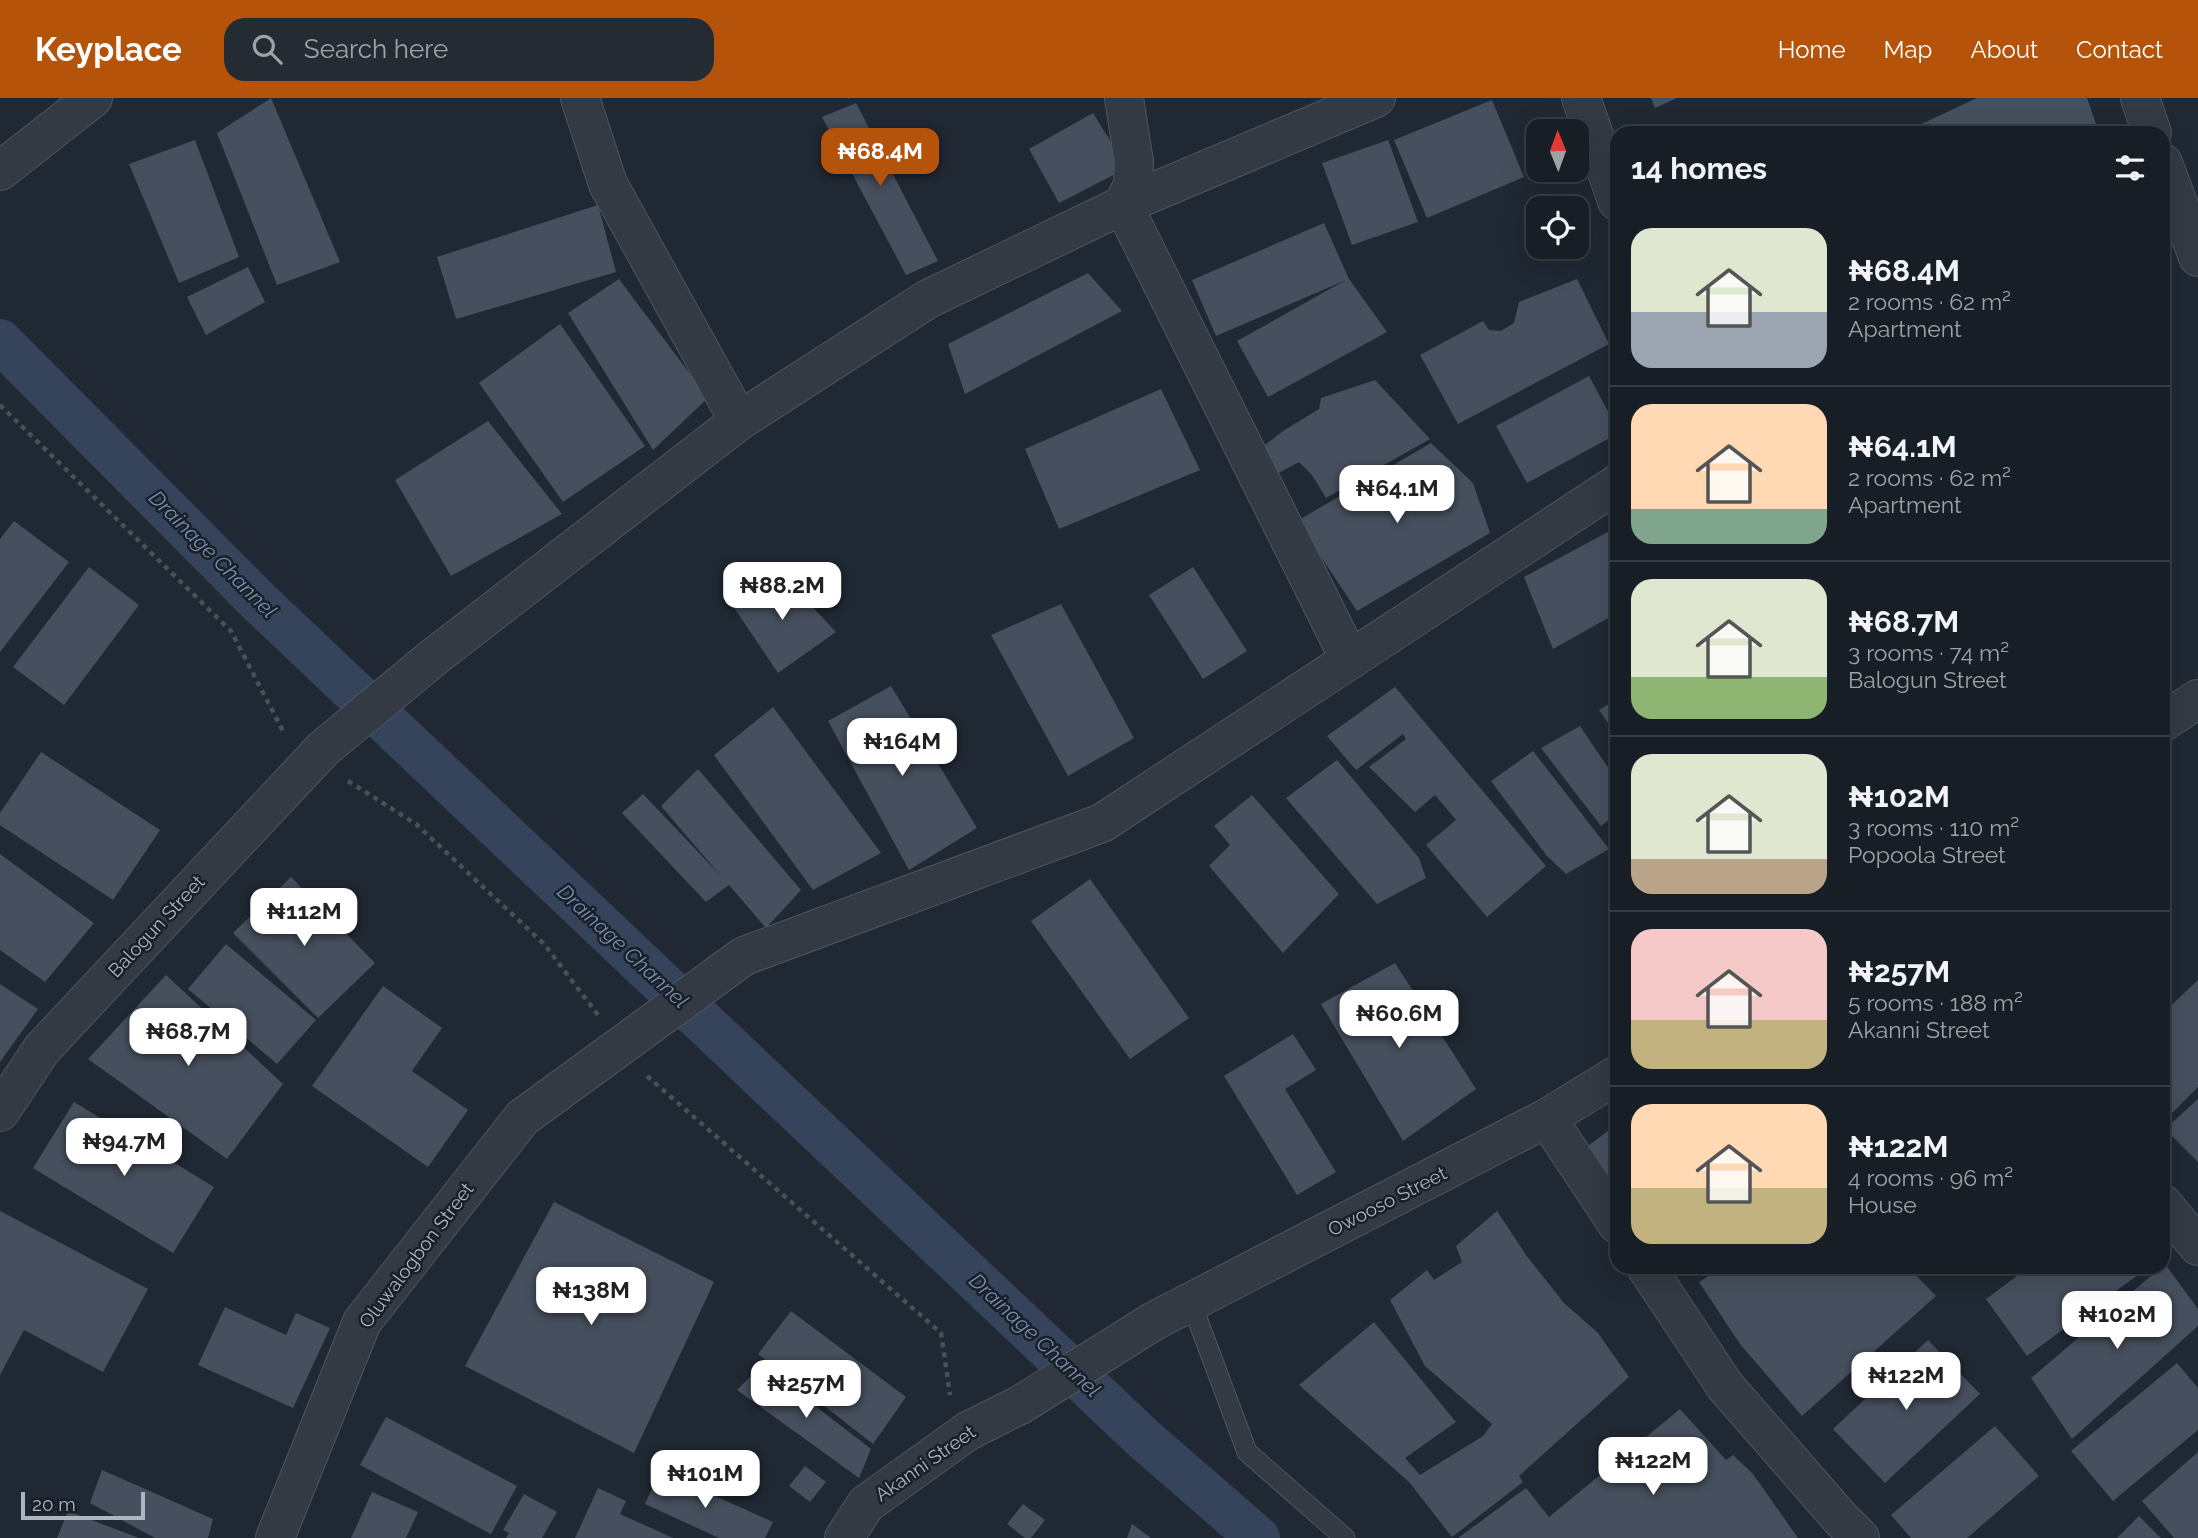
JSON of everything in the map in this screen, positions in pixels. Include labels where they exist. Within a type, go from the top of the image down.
[{"type":"street","points":[[0,171],[93,98]]},
{"type":"street","points":[[580,98],[608,184],[739,421]]},
{"type":"street","points":[[1124,98],[1134,162],[1133,185],[1123,205],[1350,660]]},
{"type":"street","name":"Balogun Street","points":[[0,1112],[42,1049],[318,754],[434,657],[739,421],[928,299],[1123,205],[1376,98]]},
{"type":"street","points":[[1581,98],[1610,181]]},
{"type":"street","points":[[2140,98],[2150,126]]},
{"type":"street","points":[[2170,182],[2198,257]]},
{"type":"street","name":"Oluwalogbon Street","points":[[275,1538],[362,1322],[522,1118],[744,956],[1102,824],[1610,489]]},
{"type":"street","points":[[2170,717],[2198,699]]},
{"type":"street","name":"Owooso Street","points":[[1153,1321],[1547,1118],[1610,1079]]},
{"type":"street","points":[[1547,1118],[1610,1213]]},
{"type":"street","points":[[2170,1212],[2198,1246]]},
{"type":"street","points":[[1651,1274],[1725,1386],[1840,1519],[1860,1538]]},
{"type":"street","name":"Akanni Street","points":[[844,1538],[866,1504],[968,1431],[1020,1405],[1153,1321]]},
{"type":"lane","points":[[1191,1302],[1247,1452],[1345,1538]]},
{"type":"path","points":[[0,405],[231,631],[280,729],[416,824],[544,944],[594,1009],[629,1040],[655,1084],[941,1333],[952,1407],[968,1431]]},
{"type":"building","points":[[271,98],[340,262],[277,285],[217,133]]},
{"type":"building","points":[[1651,98],[1677,98],[1655,108]]},
{"type":"building","points":[[1977,98],[2087,98],[2097,126],[1917,126]]},
{"type":"building","points":[[1492,100],[1524,177],[1427,218],[1394,140]]},
{"type":"building","points":[[856,103],[938,261],[906,275],[822,117]]},
{"type":"building","points":[[1093,113],[1127,168],[1059,203],[1029,149]]},
{"type":"building","points":[[195,140],[239,257],[179,283],[129,164]]},
{"type":"building","points":[[1388,140],[1418,222],[1352,245],[1322,163]]},
{"type":"building","points":[[598,205],[616,272],[456,319],[437,257]]},
{"type":"building","points":[[1324,223],[1349,279],[1387,332],[1268,397],[1237,341],[1346,280],[1216,336],[1192,280]]},
{"type":"building","points":[[248,267],[265,302],[206,335],[187,297]]},
{"type":"building","points":[[1088,273],[1122,311],[965,394],[948,344]]},
{"type":"building","points":[[619,279],[708,398],[653,450],[568,313]]},
{"type":"building","points":[[1577,279],[1609,344],[1458,424],[1420,355],[1483,321],[1489,330],[1501,331],[1514,323],[1519,302]]},
{"type":"building","points":[[560,324],[645,446],[563,502],[479,383]]},
{"type":"building","points":[[1589,376],[1610,415],[1610,438],[1527,483],[1496,426]]},
{"type":"building","points":[[1375,380],[1430,439],[1326,498],[1312,475],[1299,462],[1275,475],[1260,449],[1319,409],[1321,398]]},
{"type":"building","points":[[1161,389],[1200,470],[1059,529],[1025,449]]},
{"type":"building","points":[[488,421],[562,514],[451,576],[395,480]]},
{"type":"building","points":[[1431,443],[1473,483],[1490,533],[1357,611],[1297,521]]},
{"type":"building","points":[[14,521],[69,562],[0,652],[0,539]]},
{"type":"building","points":[[1610,531],[1610,617],[1553,649],[1524,577]]},
{"type":"building","points":[[89,567],[139,605],[64,705],[13,667]]},
{"type":"building","points":[[1193,567],[1247,651],[1203,679],[1149,595]]},
{"type":"building","points":[[782,574],[836,632],[778,673],[731,603]]},
{"type":"building","points":[[1061,604],[1134,738],[1068,776],[991,635]]},
{"type":"building","points":[[891,686],[977,828],[909,870],[828,721]]},
{"type":"building","points":[[1395,687],[1546,866],[1487,917],[1426,845],[1456,820],[1435,795],[1415,812],[1369,767],[1406,739],[1403,734],[1356,770],[1327,736]]},
{"type":"building","points":[[1610,703],[1610,726],[1599,710]]},
{"type":"building","points":[[773,707],[881,853],[813,890],[714,755]]},
{"type":"building","points":[[1580,726],[1610,771],[1610,819],[1601,826],[1541,748]]},
{"type":"building","points":[[1533,751],[1609,849],[1566,874],[1547,856],[1491,781]]},
{"type":"building","points":[[41,752],[160,830],[113,900],[0,825],[0,813]]},
{"type":"building","points":[[1337,760],[1419,858],[1426,878],[1377,904],[1286,798]]},
{"type":"building","points":[[698,769],[801,890],[766,928],[729,885],[706,902],[622,813],[643,794],[720,875],[661,806]]},
{"type":"building","points":[[1252,795],[1339,894],[1283,953],[1209,866],[1230,845],[1214,826]]},
{"type":"building","points":[[0,854],[94,923],[45,982],[0,950]]},
{"type":"building","points":[[291,877],[375,963],[318,1018],[233,933]]},
{"type":"building","points":[[1090,879],[1189,1018],[1130,1059],[1031,921]]},
{"type":"building","points":[[226,944],[316,1020],[277,1064],[188,989]]},
{"type":"building","points":[[1395,963],[1476,1089],[1403,1141],[1321,1004]]},
{"type":"building","points":[[166,975],[283,1084],[227,1159],[88,1059]]},
{"type":"building","points":[[2198,980],[2198,1087],[2170,1115],[2170,1006]]},
{"type":"building","points":[[0,984],[38,1009],[0,1062]]},
{"type":"building","points":[[383,986],[442,1028],[412,1071],[468,1110],[428,1167],[312,1086]]},
{"type":"building","points":[[1293,1034],[1316,1070],[1285,1089],[1336,1172],[1297,1195],[1224,1076]]},
{"type":"building","points":[[2198,1099],[2198,1162],[2170,1134],[2170,1124]]},
{"type":"building","points":[[74,1102],[214,1187],[173,1253],[33,1168]]},
{"type":"building","points":[[1610,1129],[1610,1178],[1588,1146]]},
{"type":"building","points":[[554,1202],[714,1282],[634,1453],[465,1366]]},
{"type":"building","points":[[0,1211],[148,1289],[103,1372],[24,1330],[0,1375]]},
{"type":"building","points":[[1497,1211],[1526,1255],[1564,1303],[1598,1333],[1629,1377],[1519,1476],[1523,1482],[1452,1537],[1409,1482],[1299,1385],[1374,1322],[1456,1422],[1405,1458],[1420,1475],[1483,1436],[1492,1424],[1425,1366],[1390,1300],[1427,1270],[1434,1280],[1462,1262],[1456,1246]]},
{"type":"building","points":[[2170,1271],[2198,1309],[2198,1326],[2072,1439],[2031,1378],[2153,1274],[2170,1274]]},
{"type":"building","points":[[1711,1274],[1915,1274],[1936,1296],[1802,1416],[1740,1344],[1699,1282]]},
{"type":"building","points":[[2020,1274],[2139,1274],[2027,1356],[1986,1299]]},
{"type":"building","points":[[225,1307],[286,1335],[296,1313],[330,1328],[293,1408],[198,1365]]},
{"type":"building","points":[[791,1311],[906,1397],[873,1444],[758,1354]]},
{"type":"building","points":[[1928,1340],[1980,1394],[1885,1483],[1833,1429]]},
{"type":"building","points":[[2177,1363],[2198,1388],[2198,1430],[2113,1501],[2071,1451]]},
{"type":"building","points":[[762,1365],[871,1449],[859,1478],[737,1390]]},
{"type":"building","points":[[1680,1409],[1726,1460],[1733,1455],[1753,1474],[1798,1538],[1458,1538],[1526,1488],[1549,1517]]},
{"type":"building","points":[[386,1417],[517,1486],[491,1534],[360,1465]]},
{"type":"building","points":[[1995,1426],[2039,1476],[1967,1538],[1911,1538],[1891,1515]]},
{"type":"building","points":[[2198,1452],[2198,1538],[2174,1538],[2142,1501]]},
{"type":"building","points":[[805,1466],[826,1482],[810,1502],[789,1486]]},
{"type":"building","points":[[102,1470],[213,1519],[208,1538],[155,1538],[90,1503]]},
{"type":"building","points":[[660,1471],[773,1522],[765,1538],[719,1538],[645,1504]]},
{"type":"building","points":[[598,1488],[626,1501],[620,1514],[673,1538],[575,1538]]},
{"type":"building","points":[[372,1492],[418,1512],[406,1538],[351,1538]]},
{"type":"building","points":[[524,1494],[557,1512],[542,1538],[506,1538],[509,1533],[503,1530]]},
{"type":"building","points":[[1023,1504],[1045,1520],[1031,1538],[1025,1538],[1007,1524]]},
{"type":"building","points":[[68,1511],[139,1538],[57,1538]]},
{"type":"building","points":[[2139,1516],[2161,1538],[2117,1538]]},
{"type":"building","points":[[1132,1524],[1151,1538],[1127,1538]]},
{"type":"waterway","name":"Drainage Channel","points":[[0,341],[258,601],[1145,1440],[1258,1538]]}]
